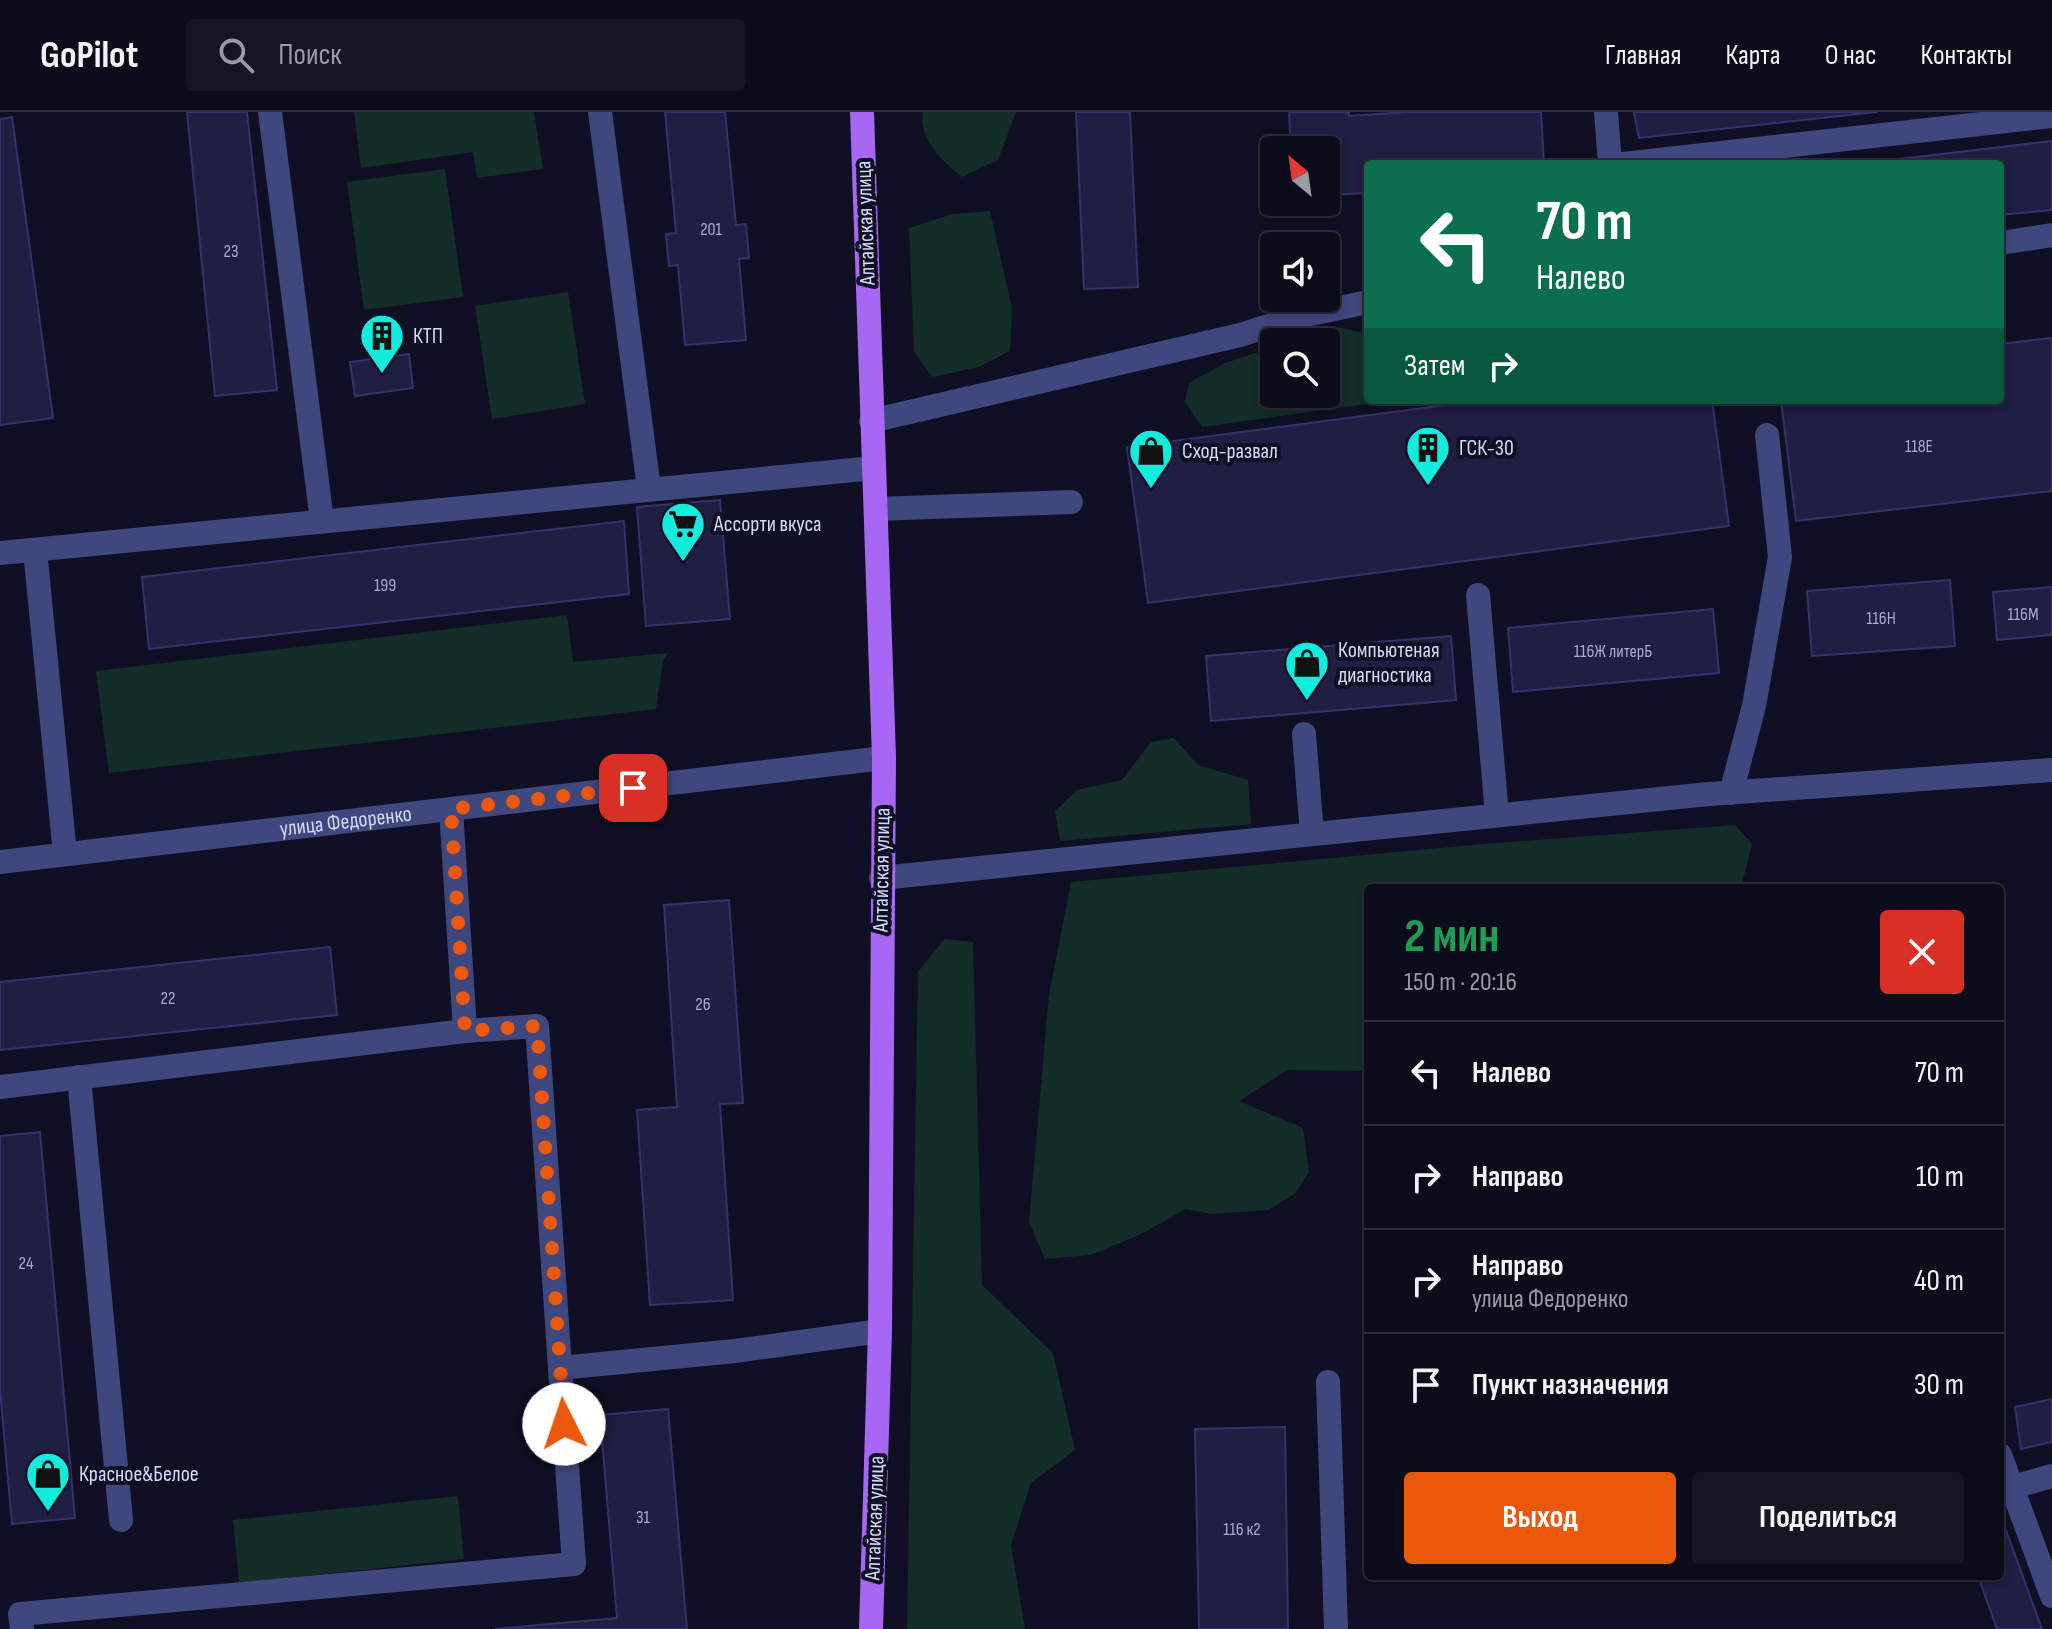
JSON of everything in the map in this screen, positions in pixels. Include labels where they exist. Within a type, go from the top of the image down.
[{"type":"main road","name":"Алтайская улица","points":[[862,112],[884,758],[880,1331],[871,1629]]},
{"type":"street","points":[[270,112],[322,521]]},
{"type":"street","points":[[600,112],[649,489]]},
{"type":"street","points":[[1606,112],[1610,160]]},
{"type":"street","points":[[1659,160],[2052,116]]},
{"type":"street","points":[[2004,242],[2052,235]]},
{"type":"street","points":[[871,421],[1364,303]]},
{"type":"street","points":[[1731,793],[1754,706],[1780,557],[1767,435]]},
{"type":"street","points":[[0,553],[874,468]]},
{"type":"street","points":[[876,509],[1071,502]]},
{"type":"street","points":[[35,550],[65,854]]},
{"type":"street","points":[[1478,595],[1497,815]]},
{"type":"street","points":[[1304,734],[1312,834]]},
{"type":"street","name":"улица Федоренко","points":[[0,862],[884,758]]},
{"type":"street","points":[[881,878],[1731,793],[2052,770]]},
{"type":"street","points":[[451,809],[465,1031]]},
{"type":"street","points":[[0,1087],[465,1031],[537,1026],[574,1564],[20,1614],[22,1629]]},
{"type":"street","points":[[79,1077],[121,1520]]},
{"type":"street","points":[[560,1368],[735,1351],[880,1331]]},
{"type":"street","points":[[1328,1382],[1336,1629]]},
{"type":"street","points":[[2004,1466],[2047,1568],[2052,1596]]},
{"type":"street","points":[[2012,1487],[2052,1476]]},
{"type":"green space","points":[[354,112],[534,112],[543,169],[477,178],[473,152],[361,168]]},
{"type":"green space","points":[[923,112],[1016,112],[998,160],[962,177],[940,157],[928,140],[922,122]]},
{"type":"green space","points":[[445,169],[463,297],[364,310],[347,182]]},
{"type":"green space","points":[[990,211],[1012,308],[1010,351],[979,367],[932,377],[914,352],[909,228],[953,214]]},
{"type":"green space","points":[[568,292],[585,404],[492,419],[475,306]]},
{"type":"green space","points":[[1338,327],[1364,333],[1364,404],[1366,404],[1340,408],[1340,328],[1335,328]]},
{"type":"green space","points":[[1260,352],[1260,408],[1338,408],[1202,427],[1185,402],[1189,383],[1225,363]]},
{"type":"green space","points":[[567,615],[573,662],[668,653],[663,661],[656,709],[109,773],[96,671]]},
{"type":"green space","points":[[1174,738],[1198,765],[1248,780],[1251,824],[1060,841],[1055,811],[1077,790],[1122,780],[1151,742]]},
{"type":"green space","points":[[1735,825],[1752,844],[1742,884],[1364,884],[1364,1071],[1287,1070],[1239,1101],[1303,1128],[1309,1171],[1296,1193],[1268,1210],[1212,1214],[1186,1209],[1139,1235],[1091,1255],[1045,1259],[1029,1222],[1049,995],[1071,882],[1484,844]]},
{"type":"green space","points":[[944,939],[973,942],[982,1285],[1053,1353],[1075,1450],[1031,1483],[1011,1545],[1025,1629],[907,1629],[918,972]]},
{"type":"green space","points":[[458,1496],[464,1559],[239,1583],[233,1520]]},
{"type":"building","points":[[187,112],[247,112],[277,390],[215,396]]},
{"type":"building","points":[[665,112],[725,112],[736,225],[746,224],[749,258],[739,259],[746,340],[685,345],[678,265],[669,266],[666,234],[676,233]]},
{"type":"building","points":[[1076,112],[1130,112],[1138,287],[1084,289]]},
{"type":"building","points":[[1289,112],[1349,112],[1349,116],[1408,112],[1541,112],[1544,160],[1364,160],[1364,193],[1340,194],[1340,136],[1290,136]]},
{"type":"building","points":[[1634,112],[1877,112],[1639,138]]},
{"type":"building","points":[[12,117],[53,418],[0,425],[0,119]]},
{"type":"building","points":[[2052,141],[2052,210],[2004,215],[2004,160],[1891,160]]},
{"type":"building","points":[[2052,338],[2052,491],[1796,521],[1781,404],[2004,404],[2004,344]]},
{"type":"building","name":"КТП","points":[[409,354],[413,388],[355,396],[350,362]]},
{"type":"building","name":"ГСК-30","points":[[1454,404],[1713,404],[1729,526],[1148,603],[1127,447]]},
{"type":"building","name":"Ассорти вкуса","points":[[720,500],[730,619],[646,626],[637,507]]},
{"type":"building","points":[[624,521],[629,594],[149,649],[142,577]]},
{"type":"building","points":[[1950,580],[1955,646],[1812,656],[1807,591]]},
{"type":"building","points":[[2052,587],[2052,635],[1997,640],[1993,592]]},
{"type":"building","points":[[1713,609],[1719,673],[1513,692],[1508,628]]},
{"type":"building","points":[[1451,636],[1456,700],[1211,721],[1206,656]]},
{"type":"building","points":[[729,900],[743,1103],[720,1104],[733,1300],[650,1305],[637,1110],[677,1107],[664,905]]},
{"type":"building","points":[[330,947],[337,1015],[0,1050],[0,982]]},
{"type":"building","points":[[40,1132],[75,1518],[12,1524],[0,1389],[0,1136]]},
{"type":"building","points":[[2052,1399],[2052,1442],[2021,1449],[2015,1407]]},
{"type":"building","points":[[668,1409],[687,1629],[495,1629],[617,1618],[600,1415]]},
{"type":"building","points":[[1285,1427],[1288,1629],[1199,1629],[1195,1429]]},
{"type":"building","points":[[2004,1525],[2042,1629],[1997,1629],[1979,1580],[2004,1580]]},
{"type":"place","name":"КТП","points":[[382,375]]},
{"type":"place","name":"ГСК-30","points":[[1428,487]]},
{"type":"place","name":"Сход-развал","points":[[1151,490]]},
{"type":"place","name":"Ассорти вкуса","points":[[683,563]]},
{"type":"place","name":"Компьютеная диагностика","points":[[1307,702]]},
{"type":"place","name":"Красное&Белое","points":[[48,1513]]},
{"type":"route","points":[[564,1424],[537,1026],[465,1031],[451,809],[633,788]]}]
